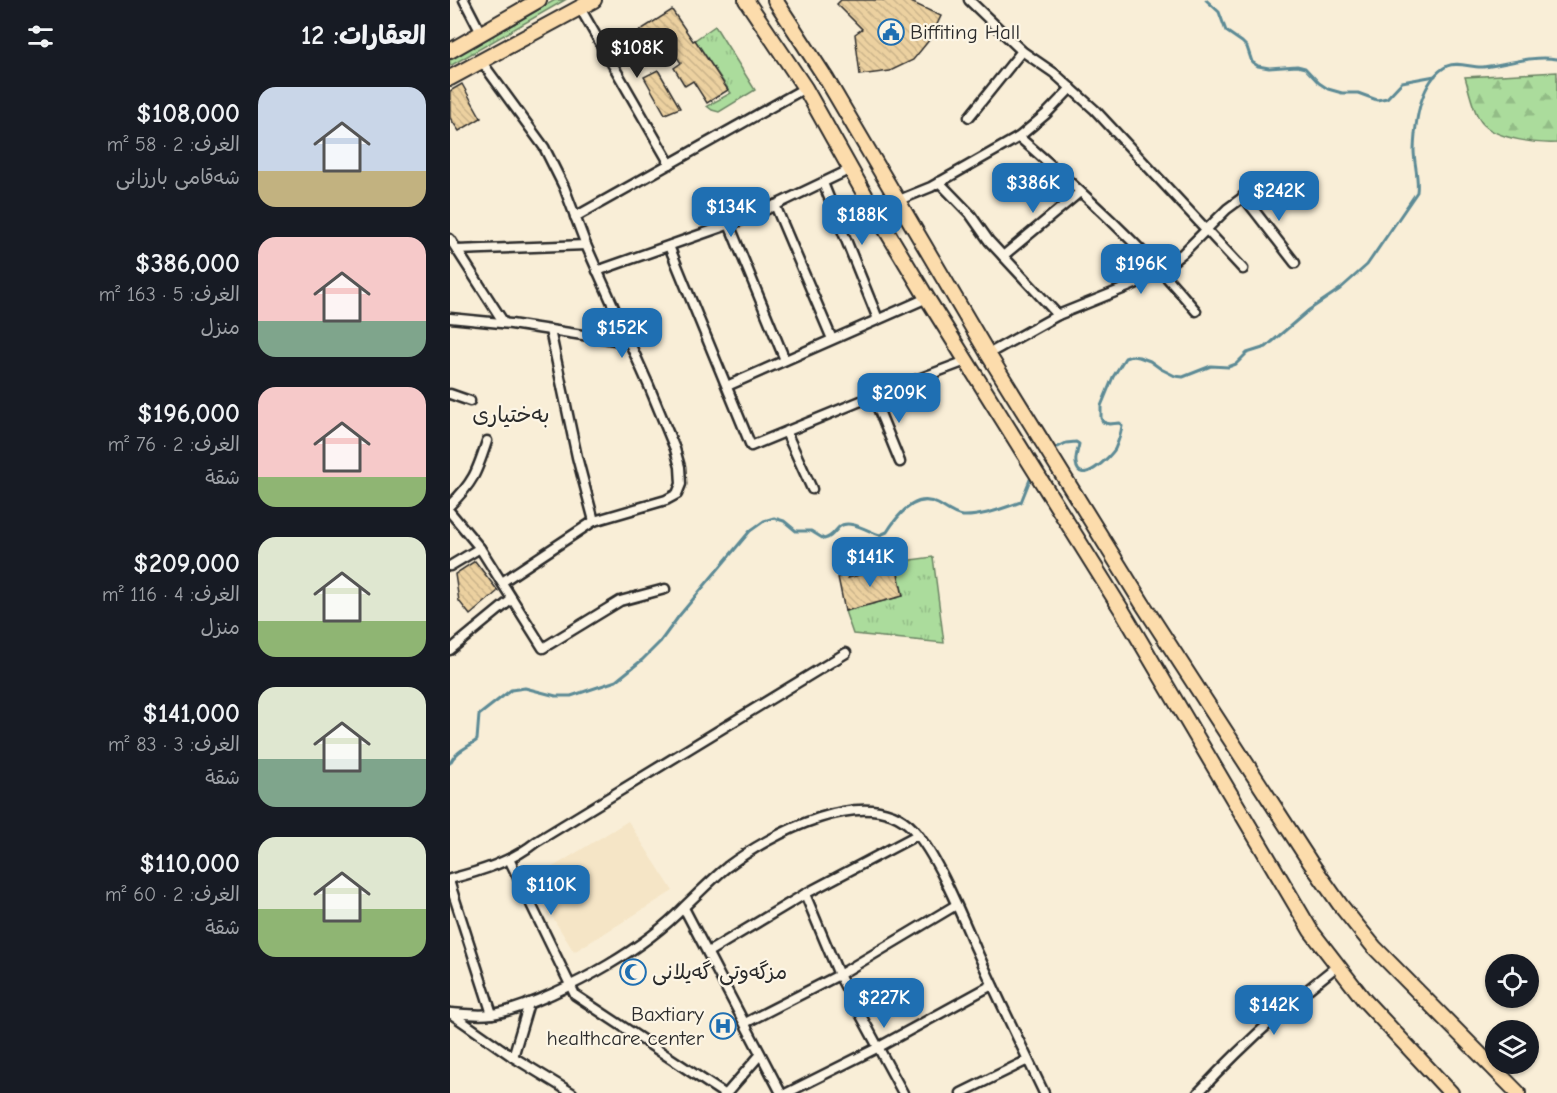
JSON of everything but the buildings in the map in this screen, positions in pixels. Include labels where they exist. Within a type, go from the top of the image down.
[{"type":"main road","points":[[450,51],[539,0]]},
{"type":"main road","points":[[450,78],[594,0]]},
{"type":"main road","points":[[746,0],[805,88],[927,298],[1123,612],[1295,906],[1365,1001],[1451,1093]]},
{"type":"main road","points":[[775,0],[827,80],[988,354],[1142,603],[1310,862],[1346,913],[1393,967],[1518,1093]]},
{"type":"main road","points":[[1123,612],[1142,603]]},
{"type":"street","points":[[464,0],[481,33]]},
{"type":"street","points":[[969,0],[1022,51],[1054,73],[1095,110],[1243,270]]},
{"type":"street","points":[[580,8],[670,164]]},
{"type":"street","points":[[969,117],[1022,51]]},
{"type":"street","points":[[481,62],[544,147],[564,187],[586,245],[649,386],[681,467],[681,484],[677,494],[666,500],[594,521],[502,582]]},
{"type":"street","points":[[575,217],[805,88]]},
{"type":"street","points":[[899,200],[939,182],[1019,136],[1039,120],[1071,88]]},
{"type":"street","points":[[1019,136],[1162,270],[1196,311]]},
{"type":"street","points":[[597,271],[729,224],[851,169]]},
{"type":"street","points":[[939,182],[970,214],[989,241],[1058,315]]},
{"type":"street","points":[[823,183],[878,319]]},
{"type":"street","points":[[988,354],[1058,315],[1135,284],[1162,270],[1183,253],[1206,228],[1243,196],[1261,184]]},
{"type":"street","points":[[1003,256],[1080,192]]},
{"type":"street","points":[[1243,196],[1295,263]]},
{"type":"street","points":[[775,205],[832,339]]},
{"type":"street","points":[[729,224],[784,360]]},
{"type":"street","points":[[450,239],[504,323]]},
{"type":"street","points":[[457,250],[586,245]]},
{"type":"street","points":[[669,246],[751,446],[966,361]]},
{"type":"street","points":[[727,386],[927,298]]},
{"type":"street","points":[[450,318],[504,323],[628,342]]},
{"type":"street","points":[[550,330],[577,457],[594,521]]},
{"type":"street","points":[[450,394],[470,401]]},
{"type":"street","points":[[873,396],[900,462]]},
{"type":"street","points":[[786,432],[812,489]]},
{"type":"street","points":[[450,505],[474,478],[487,441]]},
{"type":"street","points":[[450,512],[480,548],[543,648],[620,601],[665,589]]},
{"type":"street","points":[[450,566],[480,548]]},
{"type":"street","points":[[450,650],[512,599]]},
{"type":"street","points":[[450,879],[495,866],[509,859],[846,653]]},
{"type":"street","points":[[451,1013],[492,1014],[529,1003],[570,985],[648,938],[727,867],[758,846],[788,830],[819,818],[855,810],[880,811],[897,817],[912,829],[927,849],[956,905],[1044,1093]]},
{"type":"street","points":[[708,952],[805,894],[916,835]]},
{"type":"street","points":[[509,859],[575,995],[725,1093],[760,1055]]},
{"type":"street","points":[[450,884],[492,1014]]},
{"type":"street","points":[[805,894],[839,975],[903,1093]]},
{"type":"street","points":[[746,1023],[839,975],[956,905]]},
{"type":"street","points":[[684,908],[781,1093]]},
{"type":"street","points":[[1198,1093],[1232,1057],[1285,1008],[1337,966]]},
{"type":"street","points":[[787,1093],[879,1047],[992,985]]},
{"type":"street","points":[[513,1058],[529,1003]]},
{"type":"street","points":[[451,1013],[513,1058],[572,1093]]},
{"type":"street","points":[[961,1093],[1028,1060]]},
{"type":"shaded area","points":[[628,821],[673,891],[574,952],[530,881]]},
{"type":"green space","points":[[555,0],[565,0],[450,66],[450,60]]},
{"type":"green space","points":[[715,26],[755,90],[719,112],[707,106],[731,93],[695,40]]},
{"type":"green space","points":[[1557,72],[1557,143],[1519,140],[1490,130],[1477,116],[1465,77]]},
{"type":"green space","points":[[933,557],[944,643],[853,634],[845,611],[903,596],[896,562]]},
{"type":"waterway","points":[[1206,0],[1219,12],[1226,31],[1247,47],[1252,62],[1258,66],[1305,68],[1328,89],[1342,93],[1358,93],[1377,100],[1387,98],[1402,82],[1435,76]]},
{"type":"waterway","points":[[1058,447],[1066,443],[1079,444],[1076,463],[1078,470],[1083,472],[1095,468],[1115,449],[1122,426],[1120,423],[1103,422],[1101,406],[1113,377],[1125,358],[1139,357],[1175,376],[1183,377],[1211,366],[1228,367],[1236,364],[1247,353],[1266,347],[1367,265],[1417,192],[1414,150],[1418,116],[1431,81],[1447,66],[1460,64],[1483,67],[1529,59],[1557,59]]},
{"type":"waterway","points":[[450,763],[477,740],[479,715],[511,690],[525,688],[556,696],[571,696],[616,681],[660,642],[750,531],[764,521],[774,518],[784,521],[796,531],[811,531],[824,539],[831,536],[839,527],[848,524],[880,535],[887,532],[908,508],[922,501],[930,501],[962,516],[985,514],[1021,502],[1031,477]]},
{"type":"place","name":"Biffiting Hall","points":[[891,32]]},
{"type":"place","name":"مزگەوتی گەیلانی","points":[[633,972]]},
{"type":"place","name":"Baxtiary healthcare center","points":[[723,1026]]},
{"type":"district","name":"بەختیاری","points":[[511,415]]}]
